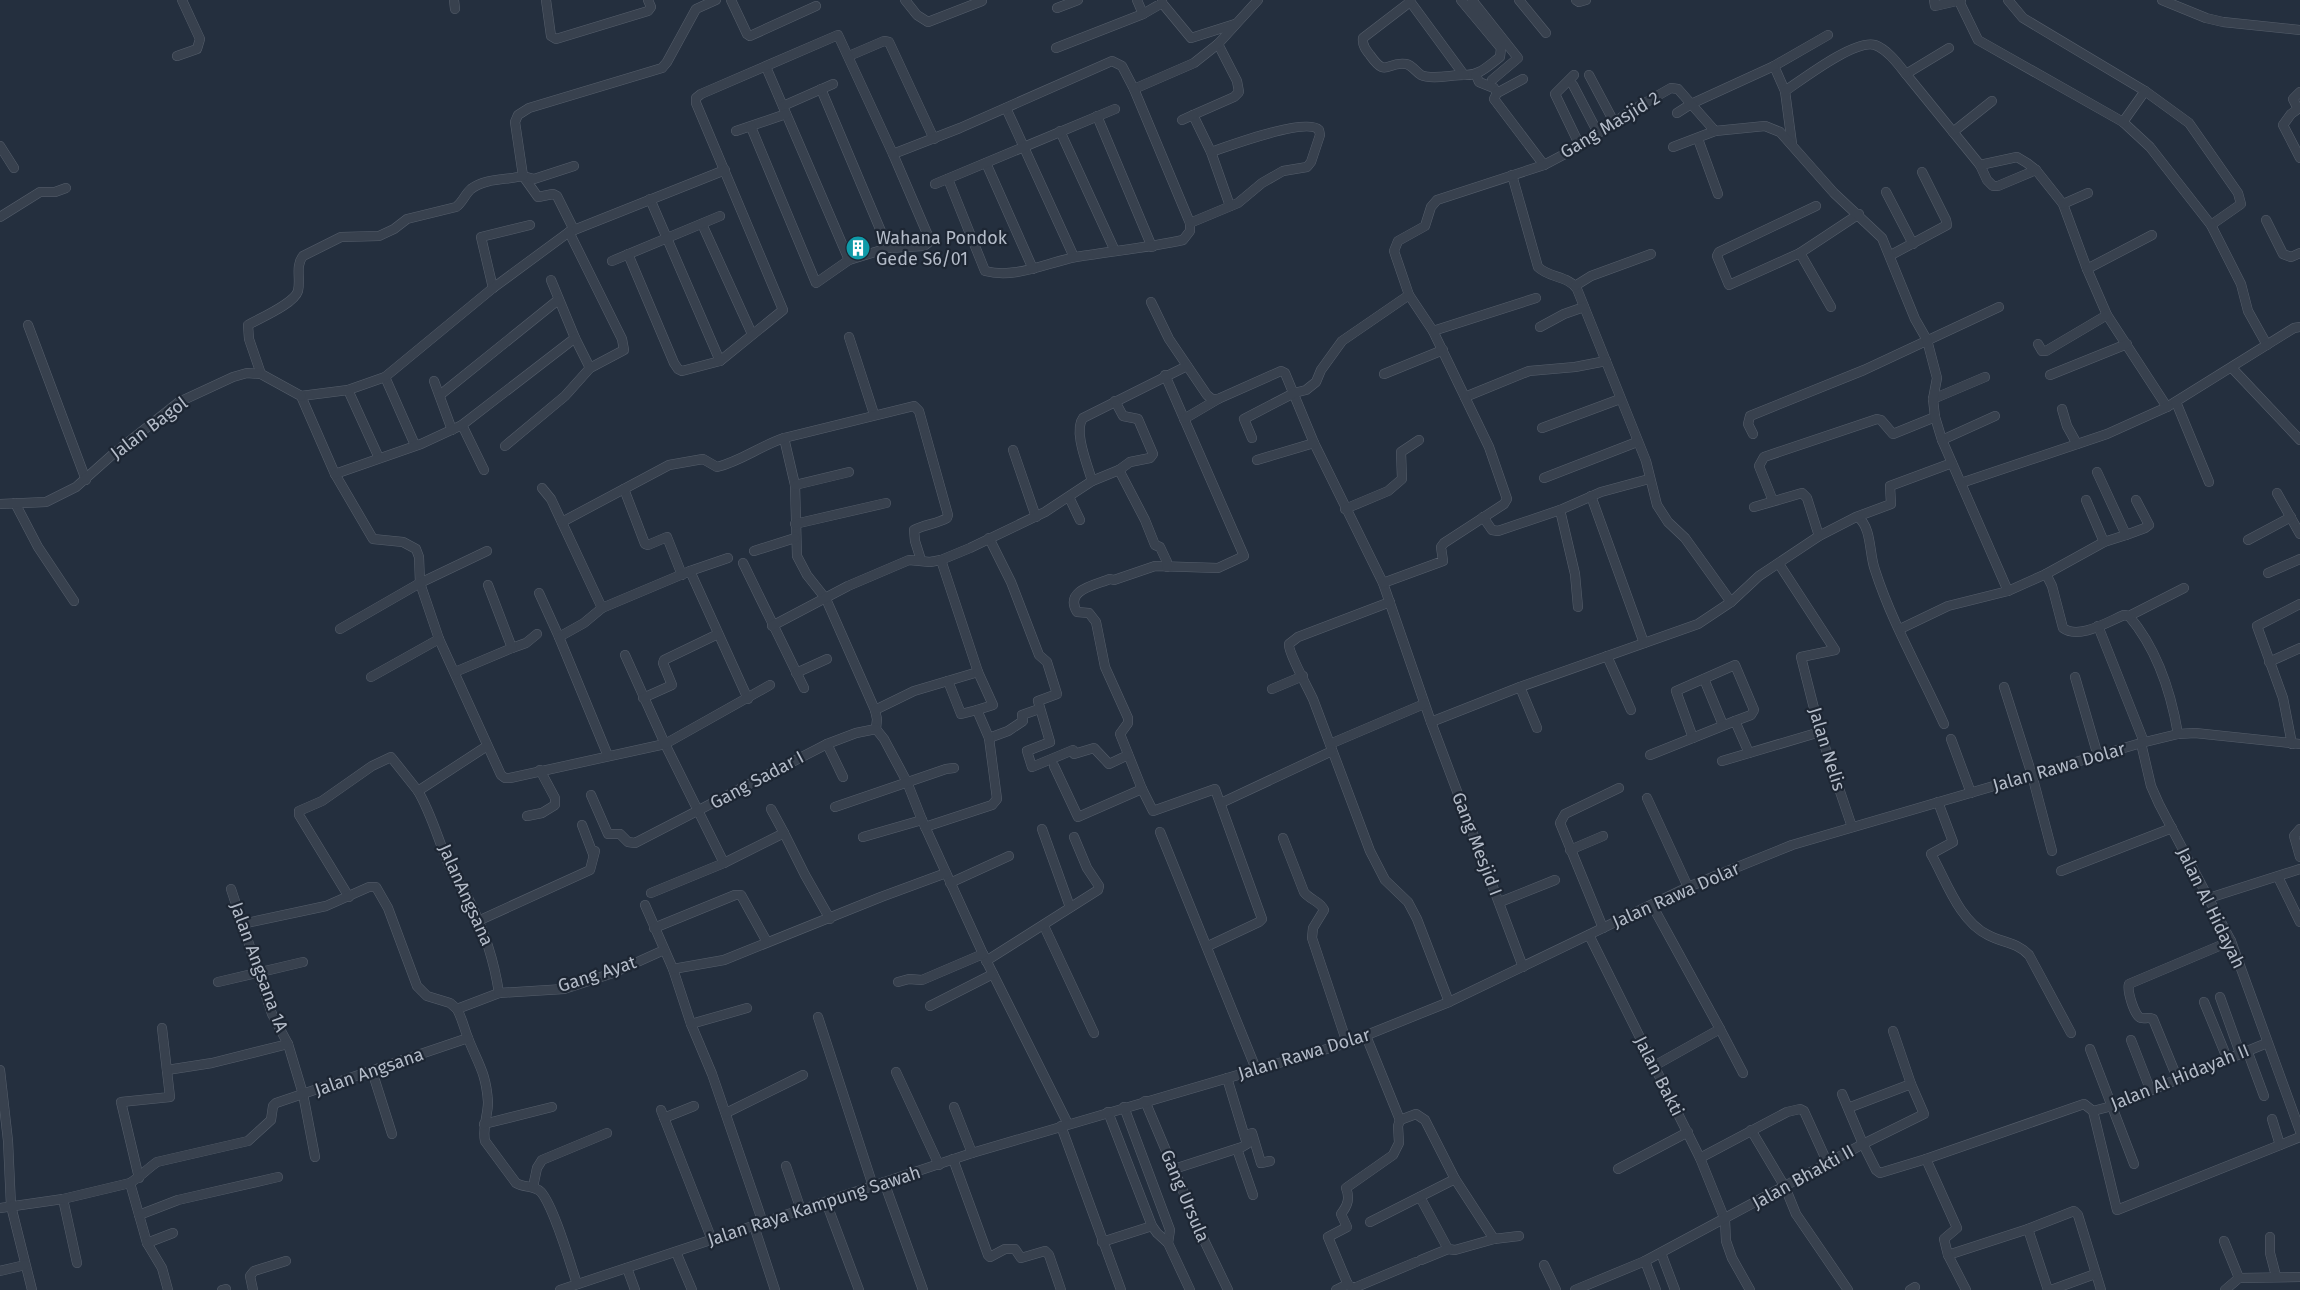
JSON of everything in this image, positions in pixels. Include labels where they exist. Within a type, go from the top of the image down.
[{"type":"street","points":[[177,56],[197,49],[200,39],[182,0]]},
{"type":"street","points":[[546,0],[551,36],[556,39],[648,10],[651,7],[648,0]]},
{"type":"street","points":[[505,446],[564,396],[590,368],[622,352],[624,347],[557,196],[553,194],[538,197],[523,176],[515,122],[518,115],[529,108],[662,68],[667,62],[696,5],[716,0]]},
{"type":"street","points":[[731,0],[747,34],[750,36],[816,6]]},
{"type":"street","points":[[905,0],[917,15],[928,22],[982,1]]},
{"type":"street","points":[[1057,8],[1078,0]]},
{"type":"street","points":[[1137,0],[1143,14]]},
{"type":"street","points":[[1134,89],[1184,68],[1218,44],[1258,0]]},
{"type":"street","points":[[1461,0],[1501,48],[1500,57],[1476,75],[1430,77],[1421,74],[1408,64],[1386,69],[1380,68],[1364,46],[1363,38],[1410,1],[1464,75]]},
{"type":"street","points":[[1472,0],[1518,58],[1492,80]]},
{"type":"street","points":[[1519,0],[1546,33]]},
{"type":"street","points":[[1576,0],[1579,2],[1586,0]]},
{"type":"street","points":[[1934,0],[1935,6],[1960,0],[1978,40],[2123,122],[2150,147],[2211,225],[2241,284],[2248,311],[2266,346]]},
{"type":"street","points":[[2008,0],[2023,18],[2145,91],[2189,123],[2238,193],[2241,204],[2211,225]]},
{"type":"street","points":[[2162,0],[2206,18],[2223,22],[2300,30]]},
{"type":"street","points":[[1056,48],[1143,14],[1162,2],[1191,38],[1237,24]]},
{"type":"street","points":[[628,254],[678,369],[682,371],[720,361],[783,310],[696,103],[696,98],[701,94],[838,35],[894,154],[929,238],[928,243],[924,246],[888,248],[849,260],[816,283],[751,127]]},
{"type":"street","points":[[1677,113],[1691,104],[1774,66],[1828,36]]},
{"type":"street","points":[[849,56],[884,41],[889,42],[934,139]]},
{"type":"street","points":[[1182,120],[1234,97],[1239,92],[1237,81],[1218,44]]},
{"type":"street","points":[[1785,91],[1838,56],[1859,46],[1873,44],[1882,48],[1906,74],[1980,165],[1987,180],[1993,186],[1998,186],[2036,170]]},
{"type":"street","points":[[1906,74],[1949,48]]},
{"type":"street","points":[[894,154],[934,139],[1112,61],[1122,66],[1134,89],[1190,223],[1190,231],[1183,240],[1152,247],[1074,257],[1002,274],[982,270],[948,179]]},
{"type":"street","points":[[1774,66],[1785,91],[1792,144]]},
{"type":"street","points":[[766,67],[849,260]]},
{"type":"street","points":[[1476,75],[1479,82],[1494,88],[1498,93]]},
{"type":"street","points":[[1574,75],[1555,94],[1580,146]]},
{"type":"street","points":[[1589,75],[1614,122]]},
{"type":"street","points":[[1523,79],[1498,93],[1494,99],[1544,165]]},
{"type":"street","points":[[736,131],[751,127],[833,84]]},
{"type":"street","points":[[1573,85],[1598,133]]},
{"type":"street","name":"Gang Masjid 2","points":[[1482,517],[1504,504],[1507,499],[1489,447],[1465,397],[1433,331],[1409,295],[1394,251],[1398,241],[1426,226],[1431,207],[1437,200],[1544,165],[1580,146],[1614,122],[1671,88],[1678,89],[1715,131]]},
{"type":"street","points":[[821,89],[888,248]]},
{"type":"street","points":[[2123,122],[2145,91]]},
{"type":"street","points":[[2300,92],[2293,99],[2299,110],[2283,125],[2300,158]]},
{"type":"street","points":[[1953,132],[1992,101]]},
{"type":"street","points":[[1006,108],[1074,257]]},
{"type":"street","points":[[935,184],[1115,109]]},
{"type":"street","points":[[1193,115],[1211,152],[1230,206]]},
{"type":"street","points":[[1097,116],[1152,247]]},
{"type":"street","points":[[1190,223],[1230,206],[1283,171],[1304,168],[1310,164],[1320,135],[1319,130],[1313,126],[1274,132],[1211,152]]},
{"type":"street","points":[[1673,147],[1715,131],[1765,126],[1780,132],[1834,193],[1859,214],[1882,238],[1891,255],[1915,319],[1927,340],[1937,378],[1933,399],[1935,418],[1942,440],[2008,591]]},
{"type":"street","points":[[1060,131],[1115,251]]},
{"type":"street","points":[[1698,139],[1718,194]]},
{"type":"street","points":[[0,146],[14,168]]},
{"type":"street","points":[[1980,165],[2017,157],[2036,170],[2063,204],[2087,269],[2107,315],[2167,408]]},
{"type":"street","points":[[986,163],[1033,268]]},
{"type":"street","points":[[574,166],[534,179],[523,176],[478,185],[471,189],[456,207],[407,219],[394,229],[379,236],[341,238],[307,253],[299,261],[298,291],[292,300],[248,325],[249,339],[261,374],[301,396],[348,390],[385,378],[493,288],[572,231],[725,170]]},
{"type":"street","points":[[1891,255],[1944,227],[1947,222],[1922,172]]},
{"type":"street","points":[[1512,175],[1538,267],[1542,272],[1575,286],[1646,461],[1657,505],[1668,522],[1685,538],[1731,602]]},
{"type":"street","points":[[0,217],[40,192],[55,192],[66,188]]},
{"type":"street","points":[[1886,192],[1913,244]]},
{"type":"street","points":[[2063,204],[2088,193]]},
{"type":"street","points":[[650,199],[720,361]]},
{"type":"street","points":[[1816,206],[1719,252],[1717,256],[1729,285],[1800,253],[1859,214]]},
{"type":"street","points":[[612,261],[720,216]]},
{"type":"street","points":[[2266,220],[2284,254],[2291,257],[2300,253]]},
{"type":"street","points":[[702,224],[752,334]]},
{"type":"street","points":[[493,288],[481,237],[530,225]]},
{"type":"street","points":[[2087,269],[2152,234]]},
{"type":"street","points":[[1800,253],[1831,307]]},
{"type":"street","points":[[1575,286],[1591,276],[1651,254]]},
{"type":"street","points":[[550,280],[590,368]]},
{"type":"street","points":[[1252,438],[1244,419],[1294,393],[1306,390],[1316,382],[1321,370],[1342,341],[1409,295]]},
{"type":"street","points":[[1433,331],[1536,298]]},
{"type":"street","points":[[440,395],[558,300]]},
{"type":"street","points":[[1150,302],[1162,327],[1207,395],[1212,398],[1218,398]]},
{"type":"street","points":[[1540,327],[1564,314],[1584,307]]},
{"type":"street","points":[[1753,434],[1748,424],[1750,416],[1864,370],[1999,307]]},
{"type":"street","points":[[2038,344],[2042,351],[2046,351],[2107,315]]},
{"type":"street","points":[[28,325],[86,480]]},
{"type":"street","points":[[1961,483],[2106,434],[2167,408],[2294,328],[2300,327]]},
{"type":"street","points":[[849,337],[874,414]]},
{"type":"street","points":[[335,474],[415,445],[462,425],[575,338]]},
{"type":"street","points":[[2050,375],[2127,344]]},
{"type":"street","points":[[1384,374],[1442,350]]},
{"type":"street","points":[[1465,397],[1530,371],[1575,367],[1606,361]]},
{"type":"street","points":[[1092,481],[1079,433],[1079,423],[1083,418],[1165,375],[1187,366]]},
{"type":"street","points":[[2232,368],[2295,437],[2300,440]]},
{"type":"street","name":"Gang Mesjid I","points":[[1218,398],[1281,371],[1285,373],[1314,443],[1383,583],[1424,704],[1523,967]]},
{"type":"street","name":"Jalan Bagol","points":[[0,504],[46,502],[86,480],[112,455],[179,402],[233,377],[261,374]]},
{"type":"street","points":[[1165,375],[1244,556],[1218,568],[1155,566],[1114,580],[1110,579],[1080,591],[1073,598],[1077,612],[1089,613],[1096,622],[1105,667],[1128,718],[1128,723],[1120,734],[1153,811],[1215,789],[1221,803],[1262,919],[1261,922],[1208,946]]},
{"type":"street","points":[[1933,399],[1986,377]]},
{"type":"street","points":[[385,378],[415,445]]},
{"type":"street","points":[[434,381],[452,430]]},
{"type":"street","points":[[348,390],[379,458]]},
{"type":"street","points":[[301,396],[335,474],[371,535],[413,546],[419,557],[420,583],[439,639],[501,775],[505,778],[665,744],[770,685]]},
{"type":"street","points":[[1184,419],[1218,398]]},
{"type":"street","points":[[1542,428],[1620,399]]},
{"type":"street","points":[[772,626],[826,600],[848,586],[904,562],[916,559],[930,562],[941,560],[1036,517],[1092,481],[1119,470],[1130,462],[1150,458],[1152,454],[1138,419],[1123,416],[1115,401]]},
{"type":"street","points":[[2176,402],[2209,482]]},
{"type":"street","points":[[562,522],[669,465],[703,459],[716,467],[752,453],[763,445],[784,438],[874,414],[914,406],[920,410],[948,517],[914,530],[915,541],[921,560]]},
{"type":"street","points":[[2062,409],[2067,426],[2077,444]]},
{"type":"street","points":[[1942,440],[1995,416]]},
{"type":"street","points":[[1773,501],[1759,466],[1764,458],[1877,419],[1881,420],[1893,434],[1935,418]]},
{"type":"street","points":[[462,425],[484,470]]},
{"type":"street","points":[[784,438],[795,485],[797,556],[807,575],[826,600],[875,710],[877,719],[876,729],[884,739],[907,782],[923,823],[984,957],[1065,1125],[1102,1242],[1121,1290]]},
{"type":"street","points":[[1345,509],[1388,491],[1402,479],[1401,452],[1420,440]]},
{"type":"street","points":[[1544,478],[1637,442]]},
{"type":"street","points":[[1257,460],[1314,443]]},
{"type":"street","points":[[1013,450],[1036,517]]},
{"type":"street","points":[[1431,722],[1520,687],[1698,624],[1731,602],[1746,585],[1819,536],[1858,517],[1891,504],[1890,486],[1952,463]]},
{"type":"street","points":[[1119,470],[1145,520],[1152,541],[1160,547],[1167,562],[1167,567]]},
{"type":"street","points":[[795,485],[849,472]]},
{"type":"street","points":[[2096,472],[2126,535]]},
{"type":"street","points":[[1383,583],[1443,561],[1441,547],[1444,542],[1482,517],[1492,530],[1498,531],[1560,510],[1591,496],[1649,479]]},
{"type":"street","points":[[542,488],[551,499],[602,608]]},
{"type":"street","points":[[624,489],[646,544],[648,545],[667,537],[718,634],[748,699]]},
{"type":"street","points":[[1754,507],[1798,493],[1804,494],[1819,536]]},
{"type":"street","points":[[2277,494],[2300,534]]},
{"type":"street","points":[[1591,496],[1644,643]]},
{"type":"street","points":[[1068,497],[1080,520]]},
{"type":"street","points":[[2086,500],[2104,542]]},
{"type":"street","points":[[1900,629],[1948,606],[2008,591],[2046,574],[2104,542],[2145,528],[2149,524],[2136,500]]},
{"type":"street","points":[[15,503],[38,547],[74,602]]},
{"type":"street","points":[[795,524],[886,503]]},
{"type":"street","points":[[1560,510],[1575,574],[1578,607]]},
{"type":"street","points":[[1858,517],[1864,523],[1871,559],[1881,588],[1944,724]]},
{"type":"street","points":[[2248,540],[2290,517]]},
{"type":"street","points":[[754,551],[796,538]]},
{"type":"street","points":[[989,538],[1011,582],[1039,656],[1047,662],[1057,694],[1038,701],[1050,742],[1027,751],[1032,767],[1073,750],[1074,754],[1094,748],[1110,764],[1128,756]]},
{"type":"street","points":[[340,629],[420,583],[488,551]]},
{"type":"street","points":[[559,637],[584,623],[602,608],[686,573],[728,558]]},
{"type":"street","points":[[2268,573],[2300,559]]},
{"type":"street","points":[[941,560],[978,672],[992,705],[961,714],[948,681]]},
{"type":"street","points":[[743,563],[772,626],[804,688]]},
{"type":"street","name":"Jalan Nelis","points":[[1779,564],[1835,650],[1801,657],[1820,732],[1852,827]]},
{"type":"street","points":[[2046,574],[2052,586],[2064,628],[2073,632],[2098,626],[2124,615],[2130,616],[2184,588]]},
{"type":"street","points":[[488,585],[512,648]]},
{"type":"street","points":[[538,593],[559,637],[608,756]]},
{"type":"street","points":[[1390,602],[1292,640],[1288,649],[1303,676],[1377,867],[1394,891],[1408,902],[1417,919],[1450,1002]]},
{"type":"street","points":[[2296,744],[2283,698],[2257,624],[2300,604]]},
{"type":"street","points":[[2130,616],[2140,628],[2162,672],[2173,704],[2178,734]]},
{"type":"street","name":"Jalan Al Hidayah","points":[[2098,626],[2143,743],[2152,786],[2231,941],[2300,1131]]},
{"type":"street","points":[[455,672],[526,643],[537,634]]},
{"type":"street","points":[[643,698],[672,685],[663,664],[664,660],[718,634]]},
{"type":"street","points":[[371,678],[439,639]]},
{"type":"street","points":[[2269,662],[2300,648]]},
{"type":"street","name":"Gang Sadar I","points":[[624,655],[698,812],[827,744],[856,733],[876,729]]},
{"type":"street","points":[[1607,656],[1630,710]]},
{"type":"street","points":[[796,673],[827,659]]},
{"type":"street","points":[[1650,755],[1693,738],[1723,726],[1735,721],[1751,715],[1754,710],[1738,666],[1736,665],[1678,689],[1676,693],[1693,738]]},
{"type":"street","points":[[875,710],[914,691],[978,672]]},
{"type":"street","points":[[1272,688],[1303,676]]},
{"type":"street","points":[[2074,677],[2098,756]]},
{"type":"street","points":[[1704,679],[1723,726]]},
{"type":"street","points":[[1520,687],[1537,728]]},
{"type":"street","points":[[2004,687],[2032,775],[2052,851]]},
{"type":"street","points":[[1221,803],[1424,704]]},
{"type":"street","points":[[989,738],[1008,731],[1023,721],[1022,715],[1039,709]]},
{"type":"street","points":[[863,837],[923,823],[996,802],[997,795],[989,738],[977,710]]},
{"type":"street","points":[[1735,721],[1748,753]]},
{"type":"street","points":[[1722,761],[1820,732]]},
{"type":"street","name":"Jalan Rawa Dolar","points":[[1065,1125],[1366,1036],[1450,1002],[1688,888],[1792,845],[2178,734],[2214,734],[2296,744]]},
{"type":"street","points":[[1951,739],[1971,793]]},
{"type":"street","points":[[827,744],[843,777]]},
{"type":"street","points":[[418,791],[488,746]]},
{"type":"street","name":"JalanAngsana","points":[[350,896],[299,815],[299,812],[322,801],[372,766],[391,757],[418,791],[435,823],[455,878],[470,901],[491,950],[499,993]]},
{"type":"street","points":[[1054,766],[1078,816],[1142,789]]},
{"type":"street","points":[[835,807],[954,768]]},
{"type":"street","points":[[527,816],[542,813],[555,805],[555,798],[540,770]]},
{"type":"street","points":[[1603,928],[1560,827],[1565,814],[1619,788]]},
{"type":"street","points":[[591,795],[608,834],[620,834],[632,843],[698,812],[724,863]]},
{"type":"street","points":[[1647,798],[1688,888]]},
{"type":"street","points":[[1938,802],[1953,842],[1931,854],[1965,915],[1988,935],[2023,948],[2071,1033]]},
{"type":"street","points":[[771,809],[830,919]]},
{"type":"street","points":[[478,921],[590,870],[594,853],[582,825]]},
{"type":"street","points":[[2061,871],[2172,828]]},
{"type":"street","points":[[1042,829],[1070,907]]},
{"type":"street","points":[[2300,829],[2294,836],[2300,857]]},
{"type":"street","points":[[1160,832],[1208,946],[1256,1070]]},
{"type":"street","points":[[651,893],[724,863],[784,833]]},
{"type":"street","points":[[1570,850],[1603,836]]},
{"type":"street","points":[[898,982],[909,979],[922,980],[984,957],[1044,926],[1098,890],[1099,886],[1087,868],[1074,837]]},
{"type":"street","points":[[1283,838],[1304,892],[1311,899],[1319,903],[1324,910],[1313,928],[1312,938],[1347,1043]]},
{"type":"street","points":[[950,882],[1009,856]]},
{"type":"street","points":[[2209,898],[2300,869]]},
{"type":"street","points":[[673,969],[724,960],[946,873]]},
{"type":"street","points":[[2278,877],[2300,922]]},
{"type":"street","points":[[1500,902],[1556,880]]},
{"type":"street","points":[[242,924],[326,906],[369,887],[376,887],[388,908],[417,986],[427,996],[450,1003],[457,1009],[480,1063],[486,1084],[488,1107],[484,1124],[485,1141],[516,1183],[521,1187],[533,1187],[541,1192],[549,1208],[577,1284]]},
{"type":"street","name":"Jalan Angsana 1A","points":[[232,889],[272,1014],[288,1044],[303,1094]]},
{"type":"street","points":[[654,928],[735,895],[741,895],[767,942]]},
{"type":"street","points":[[645,905],[673,969],[690,1024],[726,1113],[775,1290]]},
{"type":"street","points":[[1652,905],[1743,1073]]},
{"type":"street","points":[[1044,926],[1094,1034]]},
{"type":"street","name":"Jalan Bakti","points":[[1589,936],[1700,1158],[1725,1220],[1728,1247],[1750,1290]]},
{"type":"street","points":[[2178,1080],[2154,1022],[2150,1017],[2142,1018],[2138,1016],[2127,988],[2130,982],[2231,941]]},
{"type":"street","name":"Gang Ayat","points":[[499,993],[564,988],[613,973],[664,950]]},
{"type":"street","points":[[218,982],[303,962]]},
{"type":"street","points":[[930,1006],[993,974]]},
{"type":"street","points":[[457,1009],[499,993]]},
{"type":"street","points":[[2220,997],[2264,1096]]},
{"type":"street","points":[[2204,1002],[2227,1058]]},
{"type":"street","points":[[690,1024],[747,1008]]},
{"type":"street","points":[[818,1017],[873,1186]]},
{"type":"street","points":[[139,1178],[121,1102],[170,1097],[162,1028]]},
{"type":"street","points":[[1654,1066],[1720,1028]]},
{"type":"street","points":[[1842,1094],[1863,1144],[1924,1114],[1911,1084],[1893,1031]]},
{"type":"street","points":[[1352,1287],[1328,1237],[1347,1227],[1341,1214],[1346,1208],[1349,1196],[1346,1188],[1393,1155],[1397,1150],[1400,1120],[1366,1036]]},
{"type":"street","name":"Jalan Angsana","points":[[315,1158],[303,1094],[468,1038]]},
{"type":"street","points":[[2131,1040],[2150,1089]]},
{"type":"street","name":"Jalan Al Hidayah II","points":[[2093,1111],[2112,1106],[2150,1089],[2178,1080],[2267,1042]]},
{"type":"street","name":"Jalan Angsana 1A","points":[[167,1070],[212,1064],[288,1044]]},
{"type":"street","points":[[2090,1049],[2134,1164]]},
{"type":"street","points":[[0,1070],[8,1141],[12,1206],[32,1290]]},
{"type":"street","points":[[372,1071],[392,1134]]},
{"type":"street","points":[[896,1072],[939,1165]]},
{"type":"street","points":[[726,1113],[803,1076]]},
{"type":"street","points":[[1174,1170],[1247,1144],[1227,1078]]},
{"type":"street","points":[[1848,1108],[1911,1084]]},
{"type":"street","points":[[0,1208],[63,1199],[130,1183],[139,1178],[144,1171],[156,1162],[248,1141],[271,1120],[273,1106],[276,1103],[303,1094]]},
{"type":"street","name":"Gang Ursula","points":[[1145,1101],[1228,1290]]},
{"type":"street","points":[[1966,1290],[1948,1255],[1944,1239],[1957,1228],[1926,1159],[2084,1104],[2093,1111],[2117,1210],[2300,1137]]},
{"type":"street","points":[[694,1106],[662,1114],[712,1240]]},
{"type":"street","points":[[484,1124],[552,1107]]},
{"type":"street","points":[[954,1107],[972,1153]]},
{"type":"street","points":[[1124,1107],[1170,1230],[1168,1244]]},
{"type":"street","points":[[1700,1158],[1787,1112],[1800,1109],[1804,1112],[1828,1164]]},
{"type":"street","points":[[1108,1112],[1152,1226],[1168,1244],[1190,1290]]},
{"type":"street","points":[[1400,1120],[1416,1114],[1425,1120],[1455,1179],[1494,1239]]},
{"type":"street","points":[[2272,1119],[2280,1145]]},
{"type":"street","name":"Jalan Raya Kampung Sawah","points":[[560,1290],[953,1159],[1065,1125]]},
{"type":"street","points":[[1751,1130],[1785,1187],[1796,1214],[1834,1266],[1848,1290]]},
{"type":"street","points":[[1618,1169],[1688,1132]]},
{"type":"street","points":[[533,1187],[537,1168],[542,1160],[607,1133]]},
{"type":"street","points":[[1245,1136],[1252,1134],[1261,1163],[1270,1161]]},
{"type":"street","name":"Jalan Bhakti II","points":[[1575,1290],[1661,1253],[1863,1144],[1876,1170],[1880,1173],[1926,1159]]},
{"type":"street","points":[[1237,1149],[1254,1195]]},
{"type":"street","points":[[953,1159],[988,1255],[990,1257],[1005,1249],[1015,1249],[1021,1258],[1045,1251],[1049,1255],[1061,1290]]},
{"type":"street","points":[[786,1166],[801,1210]]},
{"type":"street","points":[[139,1214],[178,1200],[278,1177]]},
{"type":"street","points":[[1370,1222],[1455,1179]]},
{"type":"street","points":[[884,1182],[923,1290]]},
{"type":"street","points":[[130,1183],[148,1243],[162,1268],[168,1290]]},
{"type":"street","points":[[1420,1197],[1448,1249]]},
{"type":"street","points":[[63,1199],[77,1263]]},
{"type":"street","points":[[826,1202],[858,1290]]},
{"type":"street","points":[[1948,1255],[2028,1229],[2074,1211],[2077,1212],[2101,1290]]},
{"type":"street","points":[[1102,1242],[1152,1226]]},
{"type":"street","points":[[2028,1229],[2049,1290],[2096,1274]]},
{"type":"street","points":[[148,1243],[173,1232]]},
{"type":"street","points":[[1336,1290],[1352,1287],[1448,1249],[1462,1249],[1494,1239],[1519,1236]]},
{"type":"street","points":[[2270,1237],[2270,1253],[2276,1276]]},
{"type":"street","points":[[2224,1241],[2239,1278]]},
{"type":"street","points":[[676,1252],[692,1290]]},
{"type":"street","points":[[1661,1253],[1675,1290]]},
{"type":"street","points":[[253,1290],[250,1276],[254,1271],[286,1261]]},
{"type":"street","points":[[1645,1261],[1656,1290]]},
{"type":"street","points":[[0,1270],[25,1265]]},
{"type":"street","points":[[1544,1265],[1556,1290]]},
{"type":"street","points":[[627,1268],[635,1290]]},
{"type":"street","points":[[2225,1290],[2239,1278],[2300,1277]]},
{"type":"place","name":"Wahana Pondok Gede S6/01","points":[[858,248]]}]
